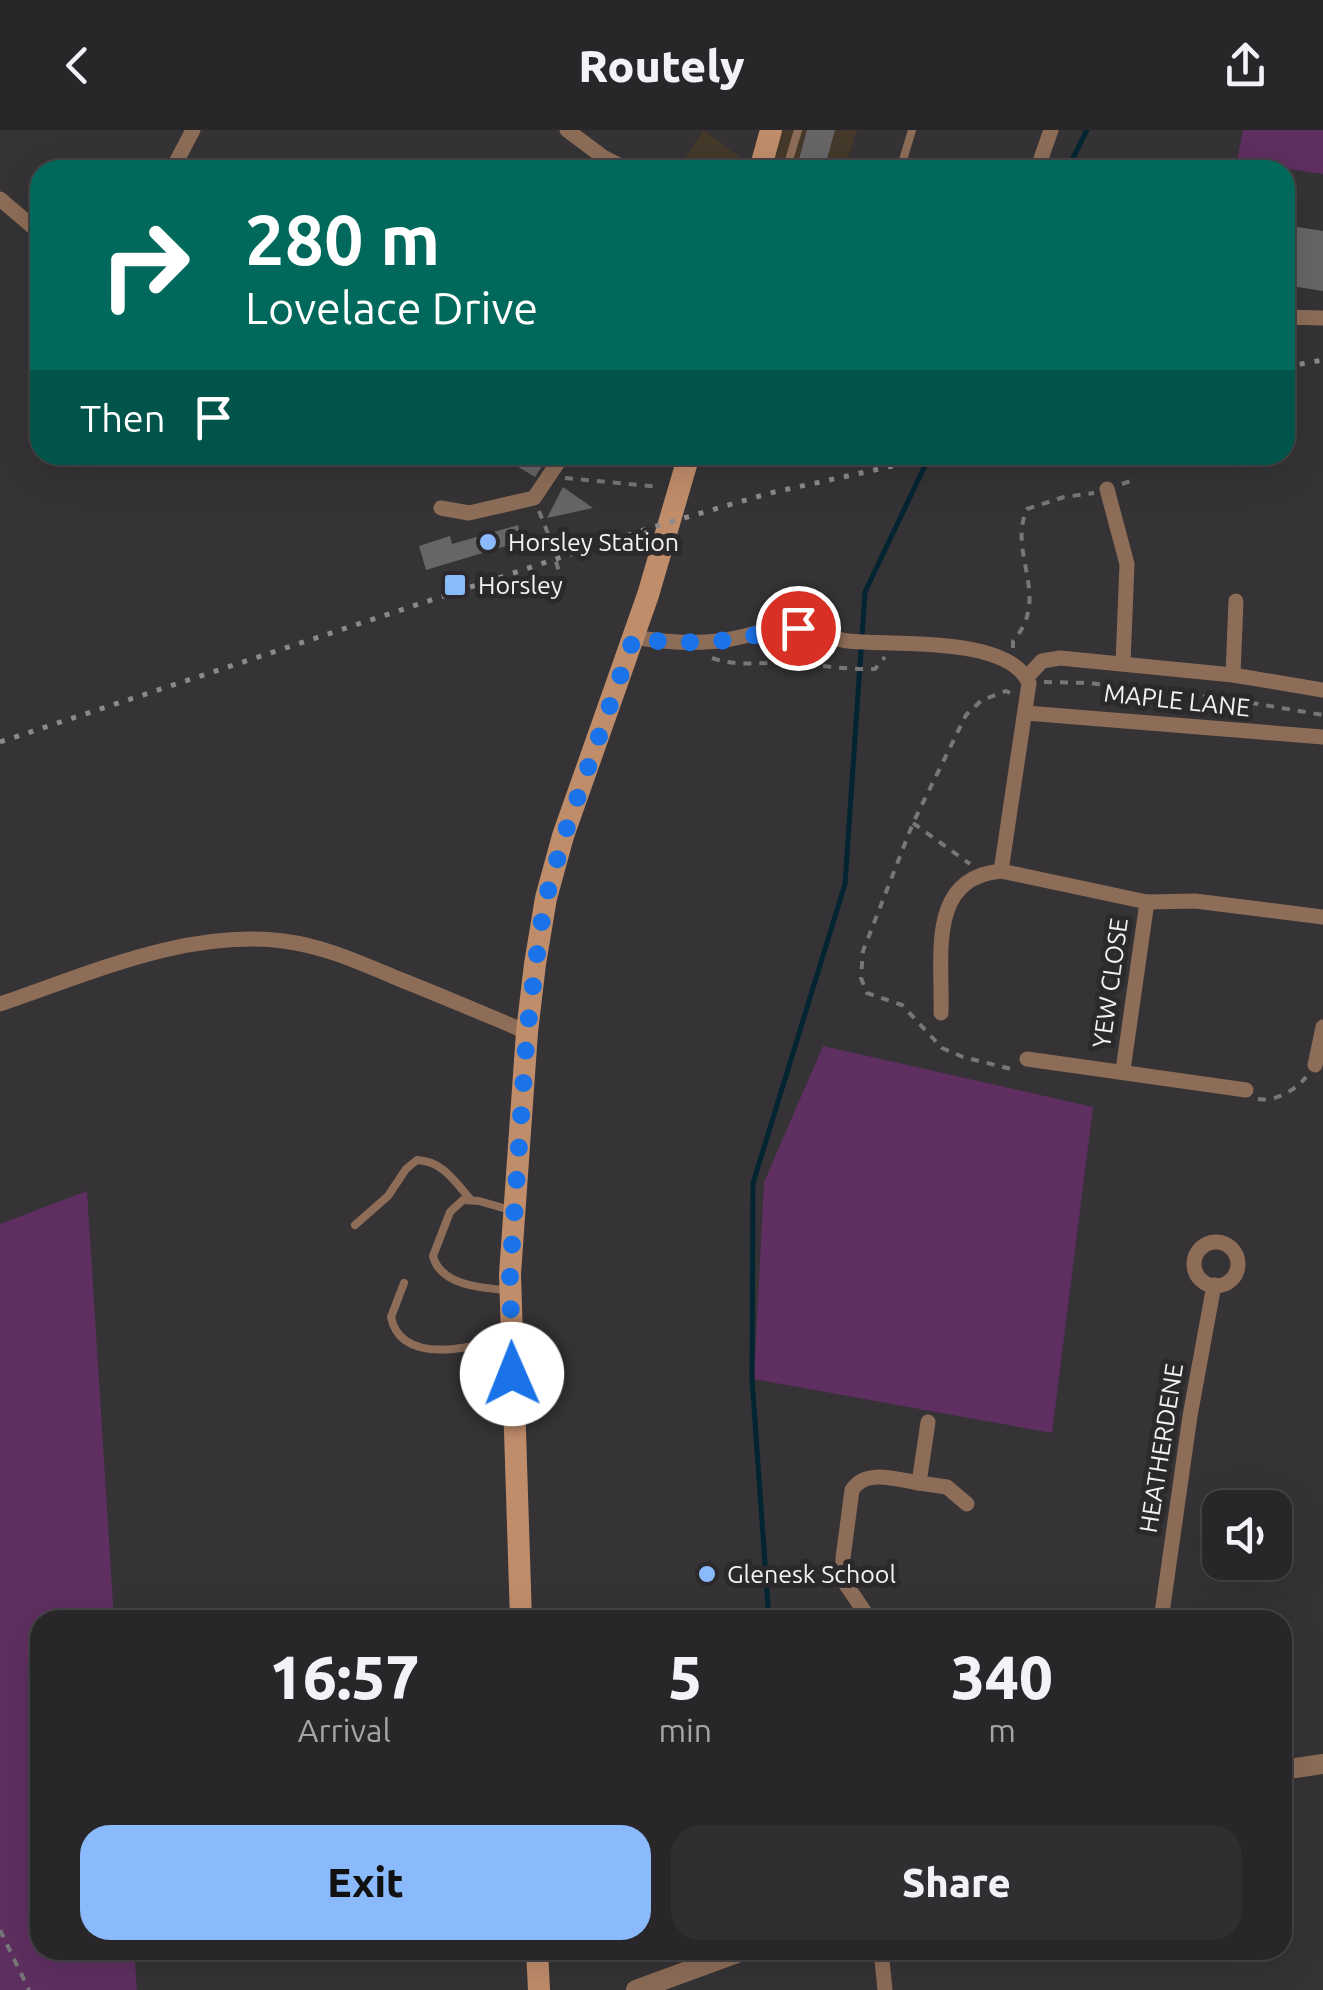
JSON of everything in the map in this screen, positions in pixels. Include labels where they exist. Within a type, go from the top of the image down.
[{"type":"main road","points":[[763,160],[771,130]]},
{"type":"main road","points":[[520,1610],[511,1290],[527,1032],[546,898],[634,637],[686,465]]},
{"type":"main road","points":[[538,1960],[539,1990]]},
{"type":"street","points":[[178,160],[194,130]]},
{"type":"street","points":[[567,130],[609,160]]},
{"type":"street","points":[[1040,160],[1050,130]]},
{"type":"street","points":[[0,200],[30,225]]},
{"type":"street","points":[[1295,317],[1323,318]]},
{"type":"street","points":[[441,508],[469,513],[534,498],[557,465]]},
{"type":"street","points":[[1107,489],[1127,564],[1124,663]]},
{"type":"street","points":[[1233,675],[1236,601]]},
{"type":"street","points":[[634,637],[670,643],[720,641],[798,628],[849,641],[982,650],[1026,678]]},
{"type":"street","points":[[1001,870],[1026,707],[1026,678],[1042,661],[1060,658],[1124,663],[1323,690]]},
{"type":"street","name":"MAPLE LANE","points":[[1026,707],[1323,738]]},
{"type":"street","points":[[941,1013],[943,917],[960,887],[982,872],[1001,870],[1147,902],[1195,901],[1323,917]]},
{"type":"street","name":"YEW CLOSE","points":[[1123,1070],[1147,902]]},
{"type":"street","points":[[0,1004],[162,951],[215,941],[282,940],[347,957],[527,1032]]},
{"type":"street","points":[[1315,1064],[1323,1027]]},
{"type":"street","name":"YEW CLOSE","points":[[1027,1059],[1246,1090]]},
{"type":"street","name":"HEATHERDENE","points":[[1163,1610],[1190,1416],[1214,1286]]},
{"type":"street","points":[[919,1483],[928,1422]]},
{"type":"street","points":[[863,1610],[848,1590],[842,1569],[852,1490],[858,1481],[867,1477],[947,1487],[968,1504]]},
{"type":"street","points":[[1292,1769],[1323,1764]]},
{"type":"street","points":[[636,1990],[718,1960]]},
{"type":"street","points":[[882,1960],[884,1990]]},
{"type":"lane","points":[[789,160],[798,130]]},
{"type":"lane","points":[[903,160],[912,130]]},
{"type":"lane","points":[[355,1225],[388,1196],[406,1168],[417,1160],[436,1164],[471,1200]]},
{"type":"lane","points":[[511,1290],[467,1286],[434,1262],[450,1212],[458,1204],[471,1200],[515,1211]]},
{"type":"lane","points":[[404,1284],[390,1317],[396,1333],[406,1340],[440,1352],[512,1336]]},
{"type":"path","points":[[549,477],[680,488]]},
{"type":"path","points":[[1136,479],[1027,509],[1019,530],[1030,603],[1027,624],[1013,641],[1026,678],[1091,683],[1158,696],[1217,696],[1323,715]]},
{"type":"path","points":[[547,532],[560,575]]},
{"type":"path","points":[[704,655],[751,666],[775,662],[871,669]]},
{"type":"path","points":[[991,1064],[942,1048],[902,1005],[867,992],[861,978],[863,952],[913,823],[966,715],[982,700],[1006,691],[1026,707]]},
{"type":"path","points":[[913,823],[982,872]]},
{"type":"path","points":[[0,1930],[29,1990]]},
{"type":"shaded area","points":[[704,130],[744,160],[684,160]]},
{"type":"shaded area","points":[[760,130],[857,130],[847,160],[750,160]]},
{"type":"shaded area","points":[[1243,130],[1323,130],[1323,174],[1295,170],[1295,160],[1237,160]]},
{"type":"shaded area","points":[[823,1046],[1093,1107],[1052,1433],[754,1379],[764,1182]]},
{"type":"shaded area","points":[[87,1191],[113,1610],[30,1610],[30,1960],[135,1960],[137,1990],[0,1990],[0,1224]]},
{"type":"building","points":[[807,130],[835,130],[827,160],[799,160]]},
{"type":"building","points":[[1295,227],[1323,231],[1323,291],[1295,287]]},
{"type":"building","points":[[515,465],[543,465],[535,477]]},
{"type":"building","points":[[563,487],[593,508],[547,518]]},
{"type":"building","points":[[518,525],[522,541],[426,570],[419,546],[450,536],[452,544]]},
{"type":"waterway","points":[[1072,160],[1087,130]]},
{"type":"waterway","points":[[768,1610],[752,1379],[753,1183],[845,884],[865,592],[925,465]]},
{"type":"railway","points":[[1295,365],[1323,360]]},
{"type":"railway","points":[[0,742],[653,527],[770,493],[897,465]]},
{"type":"place","name":"Horsley Station","points":[[488,542]]},
{"type":"place","name":"Horsley","points":[[455,585]]},
{"type":"place","name":"Glenesk School","points":[[707,1574]]},
{"type":"route","points":[[512,1374],[510,1274],[527,1032],[540,931],[564,836],[634,637],[670,643],[720,641],[798,628]]}]
